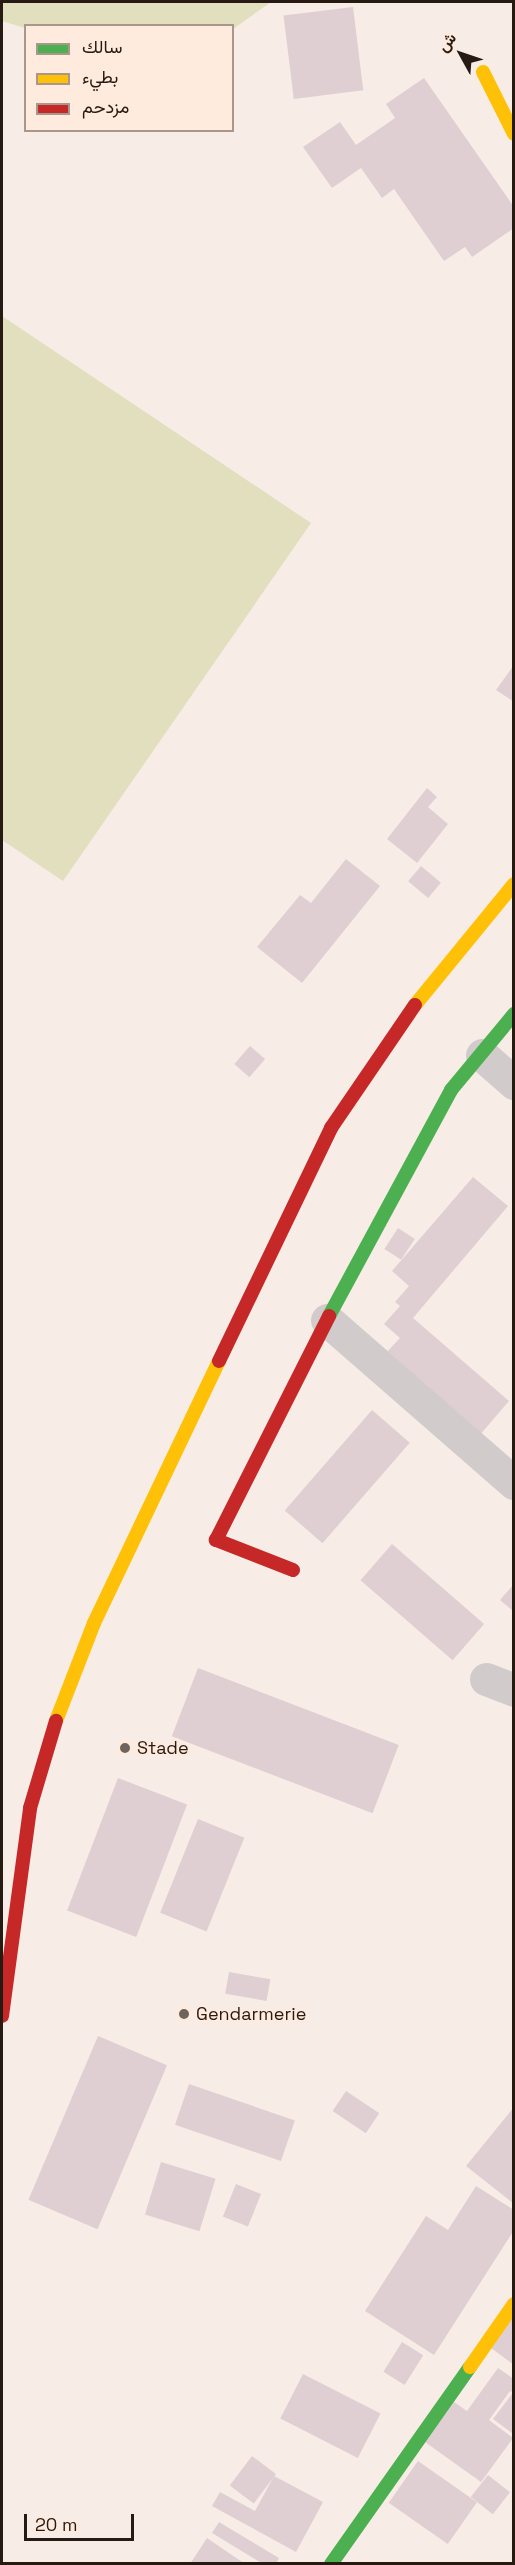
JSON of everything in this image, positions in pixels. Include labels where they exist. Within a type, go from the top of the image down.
[{"type":"main road","points":[[483,72],[513,134]]},
{"type":"main road","points":[[2,2016],[13,1955],[30,1808],[57,1719],[94,1623],[331,1128],[422,996],[513,884]]},
{"type":"main road","points":[[292,1570],[216,1540],[327,1320],[451,1090],[482,1055],[513,1014]]},
{"type":"main road","points":[[331,2564],[513,2304]]},
{"type":"street","points":[[482,1055],[513,1083]]},
{"type":"street","points":[[327,1320],[513,1482]]},
{"type":"shaded area","points":[[2,2],[271,2],[234,28],[234,24],[24,24],[24,28],[2,21]]},
{"type":"shaded area","points":[[2,316],[311,523],[63,881],[2,840]]},
{"type":"building","points":[[353,7],[363,90],[294,99],[284,16]]},
{"type":"building","points":[[424,78],[514,207],[514,228],[472,257],[465,247],[444,261],[394,189],[382,198],[361,168],[332,188],[303,147],[340,122],[356,145],[395,118],[386,104]]},
{"type":"building","points":[[514,665],[514,702],[496,690]]},
{"type":"building","points":[[427,788],[437,797],[428,807],[448,824],[417,863],[387,839]]},
{"type":"building","points":[[346,859],[380,886],[302,983],[257,947],[300,895],[311,903]]},
{"type":"building","points":[[421,866],[441,883],[428,898],[408,881]]},
{"type":"building","points":[[250,1046],[265,1059],[249,1077],[234,1064]]},
{"type":"building","points":[[473,1177],[508,1206],[413,1318],[509,1401],[479,1436],[385,1354],[400,1338],[384,1324],[400,1306],[395,1302],[409,1286],[392,1271]]},
{"type":"building","points":[[398,1228],[415,1239],[401,1260],[384,1249]]},
{"type":"building","points":[[372,1410],[410,1443],[322,1543],[285,1510]]},
{"type":"building","points":[[392,1544],[484,1624],[453,1660],[361,1580]]},
{"type":"building","points":[[514,1584],[514,1612],[500,1600]]},
{"type":"building","points":[[198,1668],[399,1745],[373,1813],[172,1736]]},
{"type":"building","points":[[118,1778],[187,1805],[136,1937],[67,1911]]},
{"type":"building","points":[[198,1819],[244,1838],[207,1931],[160,1913]]},
{"type":"building","points":[[229,1972],[270,1979],[267,2001],[225,1994]]},
{"type":"building","points":[[98,2036],[167,2065],[97,2229],[28,2200]]},
{"type":"building","points":[[189,2084],[295,2120],[281,2161],[175,2125]]},
{"type":"building","points":[[346,2091],[379,2113],[366,2133],[333,2111]]},
{"type":"building","points":[[514,2107],[514,2204],[466,2166]]},
{"type":"building","points":[[161,2162],[216,2179],[199,2231],[145,2215]]},
{"type":"building","points":[[236,2184],[261,2194],[248,2227],[223,2216]]},
{"type":"building","points":[[476,2186],[514,2210],[514,2230],[434,2355],[365,2311],[426,2216],[448,2230]]},
{"type":"building","points":[[514,2310],[514,2365],[487,2345]]},
{"type":"building","points":[[402,2342],[423,2355],[405,2385],[383,2372]]},
{"type":"building","points":[[498,2368],[514,2379],[514,2393],[510,2391],[489,2420],[513,2438],[481,2482],[425,2442],[454,2402],[467,2411]]},
{"type":"building","points":[[303,2374],[381,2413],[358,2458],[280,2419]]},
{"type":"building","points":[[512,2394],[514,2395],[512,2433],[493,2419]]},
{"type":"building","points":[[252,2456],[276,2474],[254,2504],[230,2486]]},
{"type":"building","points":[[418,2461],[477,2502],[448,2544],[389,2503]]},
{"type":"building","points":[[488,2475],[510,2492],[493,2514],[471,2497]]},
{"type":"building","points":[[274,2476],[323,2502],[296,2552],[212,2506],[220,2492],[255,2511]]},
{"type":"building","points":[[219,2522],[279,2558],[276,2564],[263,2564],[212,2533]]},
{"type":"building","points":[[207,2538],[245,2564],[190,2564]]},
{"type":"traffic: fast","points":[[329,1316],[451,1090],[514,1014]]},
{"type":"traffic: fast","points":[[331,2564],[470,2367]]},
{"type":"traffic: slow","points":[[483,72],[514,134]]},
{"type":"traffic: slow","points":[[415,1005],[514,884]]},
{"type":"traffic: slow","points":[[56,1721],[94,1623],[219,1361]]},
{"type":"traffic: slow","points":[[470,2367],[514,2304]]},
{"type":"traffic: jam","points":[[219,1361],[331,1128],[415,1005]]},
{"type":"traffic: jam","points":[[293,1570],[216,1540],[329,1316]]},
{"type":"traffic: jam","points":[[2,2016],[30,1808],[56,1721]]},
{"type":"place","name":"Stade","points":[[125,1748]]},
{"type":"place","name":"Gendarmerie","points":[[184,2014]]}]
